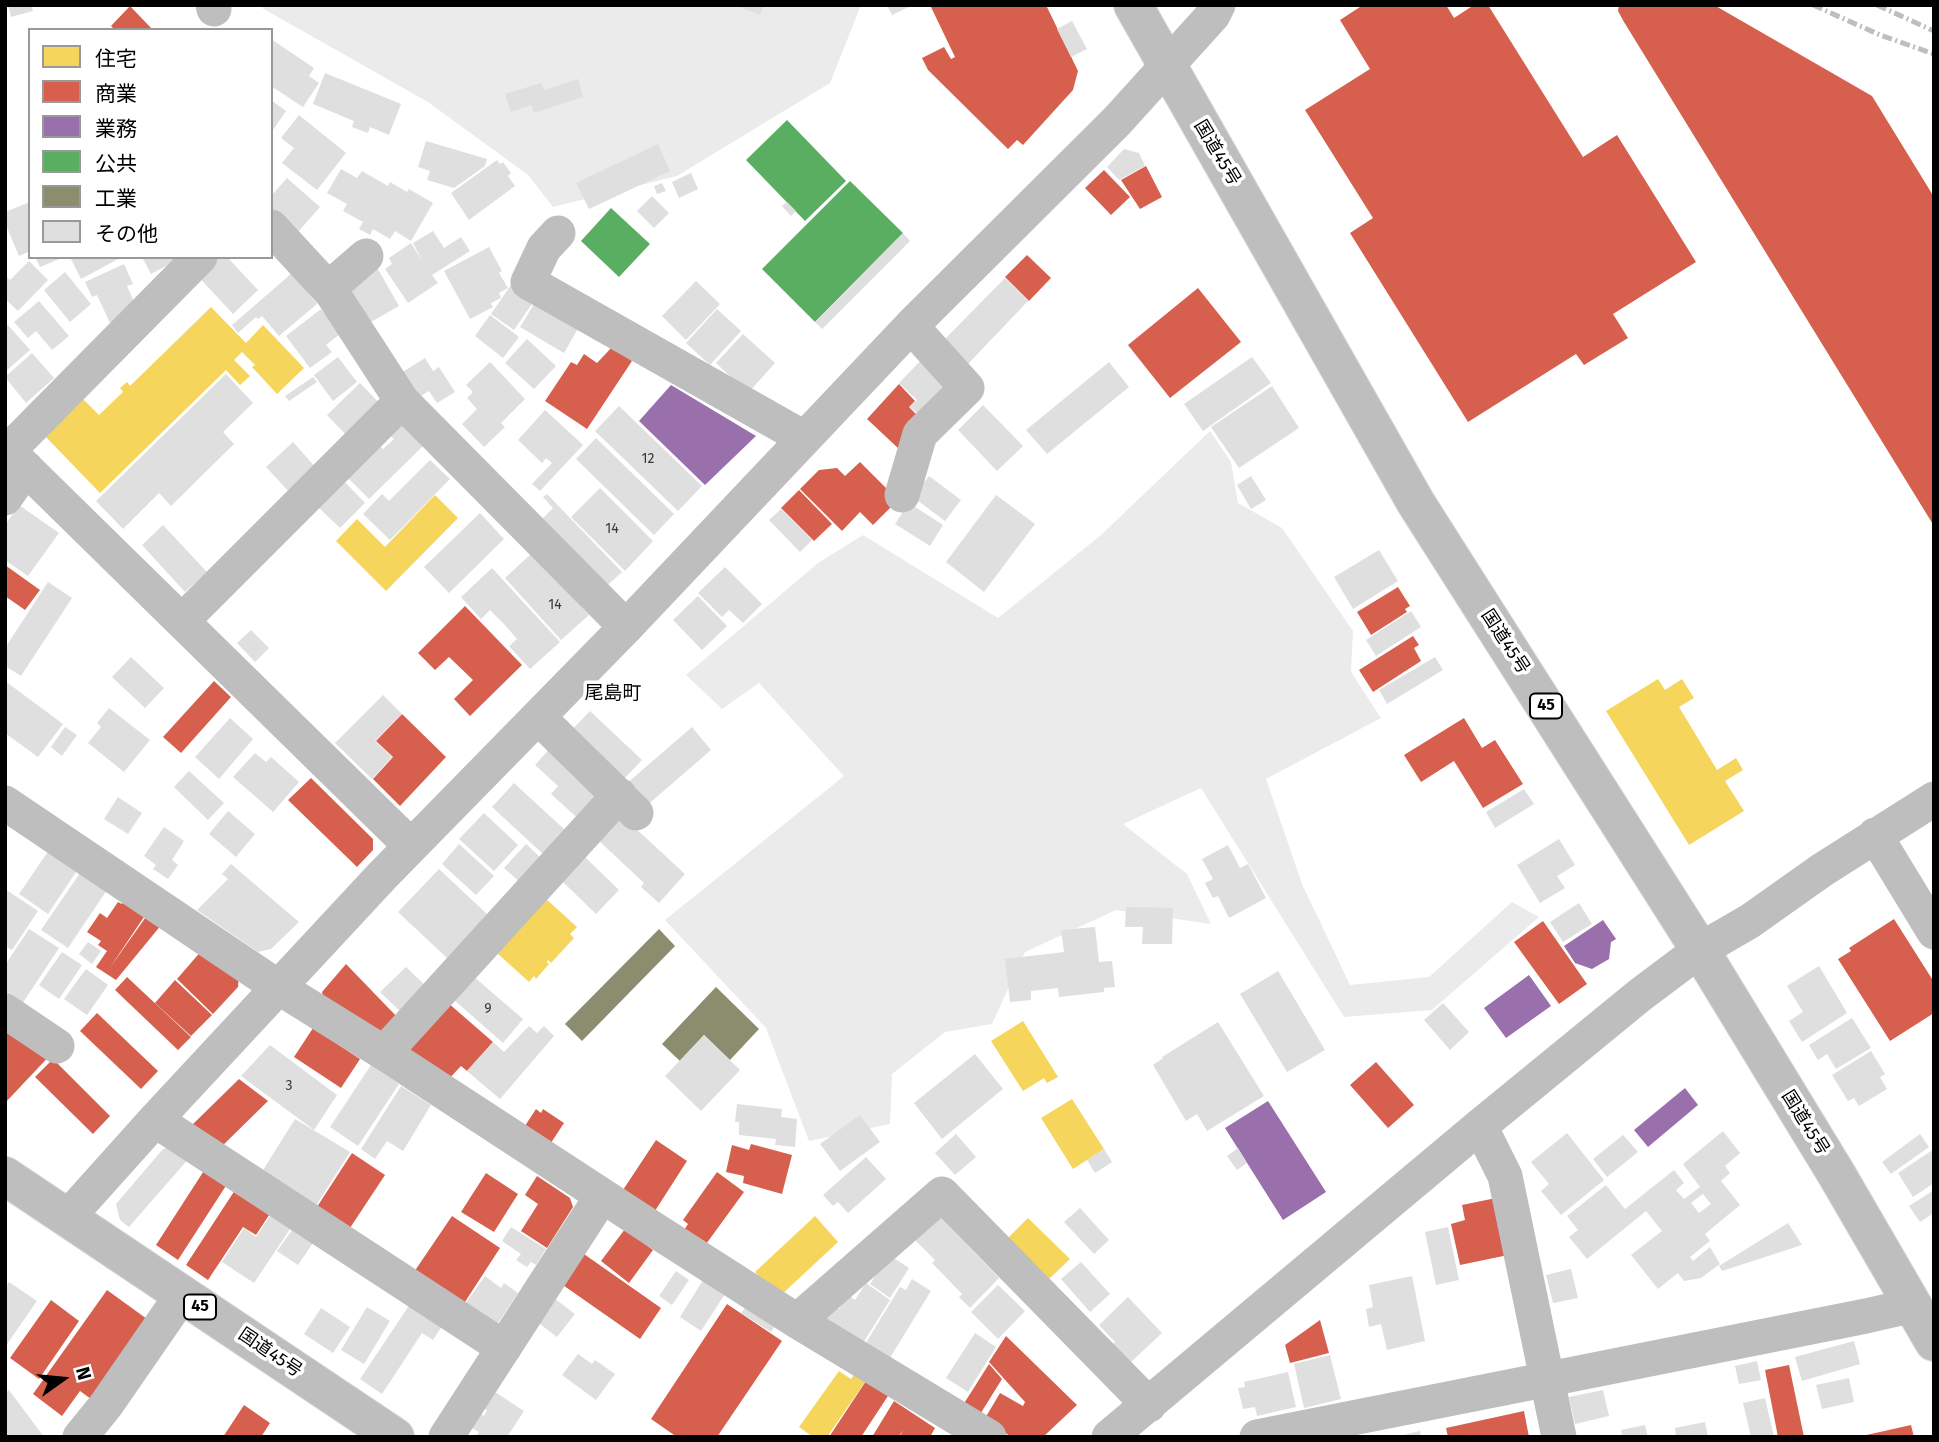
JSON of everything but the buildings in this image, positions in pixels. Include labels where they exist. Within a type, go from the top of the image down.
[{"type":"highway","name":"国道45号","points":[[1133,5],[1416,503],[1700,950],[1934,1342]]},
{"type":"highway","name":"国道45号","points":[[5,1176],[395,1437]]},
{"type":"street","points":[[67,1218],[411,846],[626,627],[911,326],[1117,121],[1166,65],[1224,9]]},
{"type":"street","points":[[273,229],[328,289],[402,401],[626,627]]},
{"type":"street","points":[[558,233],[544,248],[528,282],[804,438]]},
{"type":"street","points":[[328,289],[366,257]]},
{"type":"street","points":[[5,498],[13,456],[198,259]]},
{"type":"street","points":[[902,495],[920,434],[967,388],[911,326]]},
{"type":"street","points":[[182,621],[402,401]]},
{"type":"street","points":[[13,456],[411,846]]},
{"type":"street","points":[[384,1053],[627,804],[538,717]]},
{"type":"street","points":[[797,1321],[942,1195],[1132,1425],[1480,1126],[1700,950],[1750,921],[1875,835],[1934,799]]},
{"type":"street","points":[[5,803],[278,987],[602,1196],[797,1321],[989,1437]]},
{"type":"street","points":[[1875,835],[1934,932]]},
{"type":"street","points":[[5,1011],[57,1046]]},
{"type":"street","points":[[155,1120],[504,1348]]},
{"type":"street","points":[[1480,1126],[1505,1176],[1559,1437]]},
{"type":"street","points":[[446,1437],[602,1196]]},
{"type":"street","points":[[79,1437],[106,1405],[182,1295]]},
{"type":"street","points":[[1257,1437],[1914,1305]]},
{"type":"shaded area","points":[[266,5],[861,5],[830,83],[677,176],[553,207],[528,175],[428,102],[262,8]]},
{"type":"shaded area","points":[[1210,431],[1231,462],[1238,503],[1282,528],[1353,631],[1351,672],[1381,718],[1266,779],[1302,884],[1350,985],[1429,977],[1512,902],[1539,917],[1432,1010],[1344,1017],[1201,788],[1123,824],[1187,874],[1211,924],[1116,910],[1025,952],[992,1024],[945,1032],[892,1074],[890,1124],[809,1141],[766,1028],[665,920],[844,776],[759,683],[722,709],[686,675],[818,563],[863,535],[998,618],[1101,535]]},
{"type":"railway","points":[[1813,5],[1880,35],[1934,54]]},
{"type":"railway","points":[[1877,5],[1934,31]]},
{"type":"district","name":"尾島町","points":[[613,694]]}]
